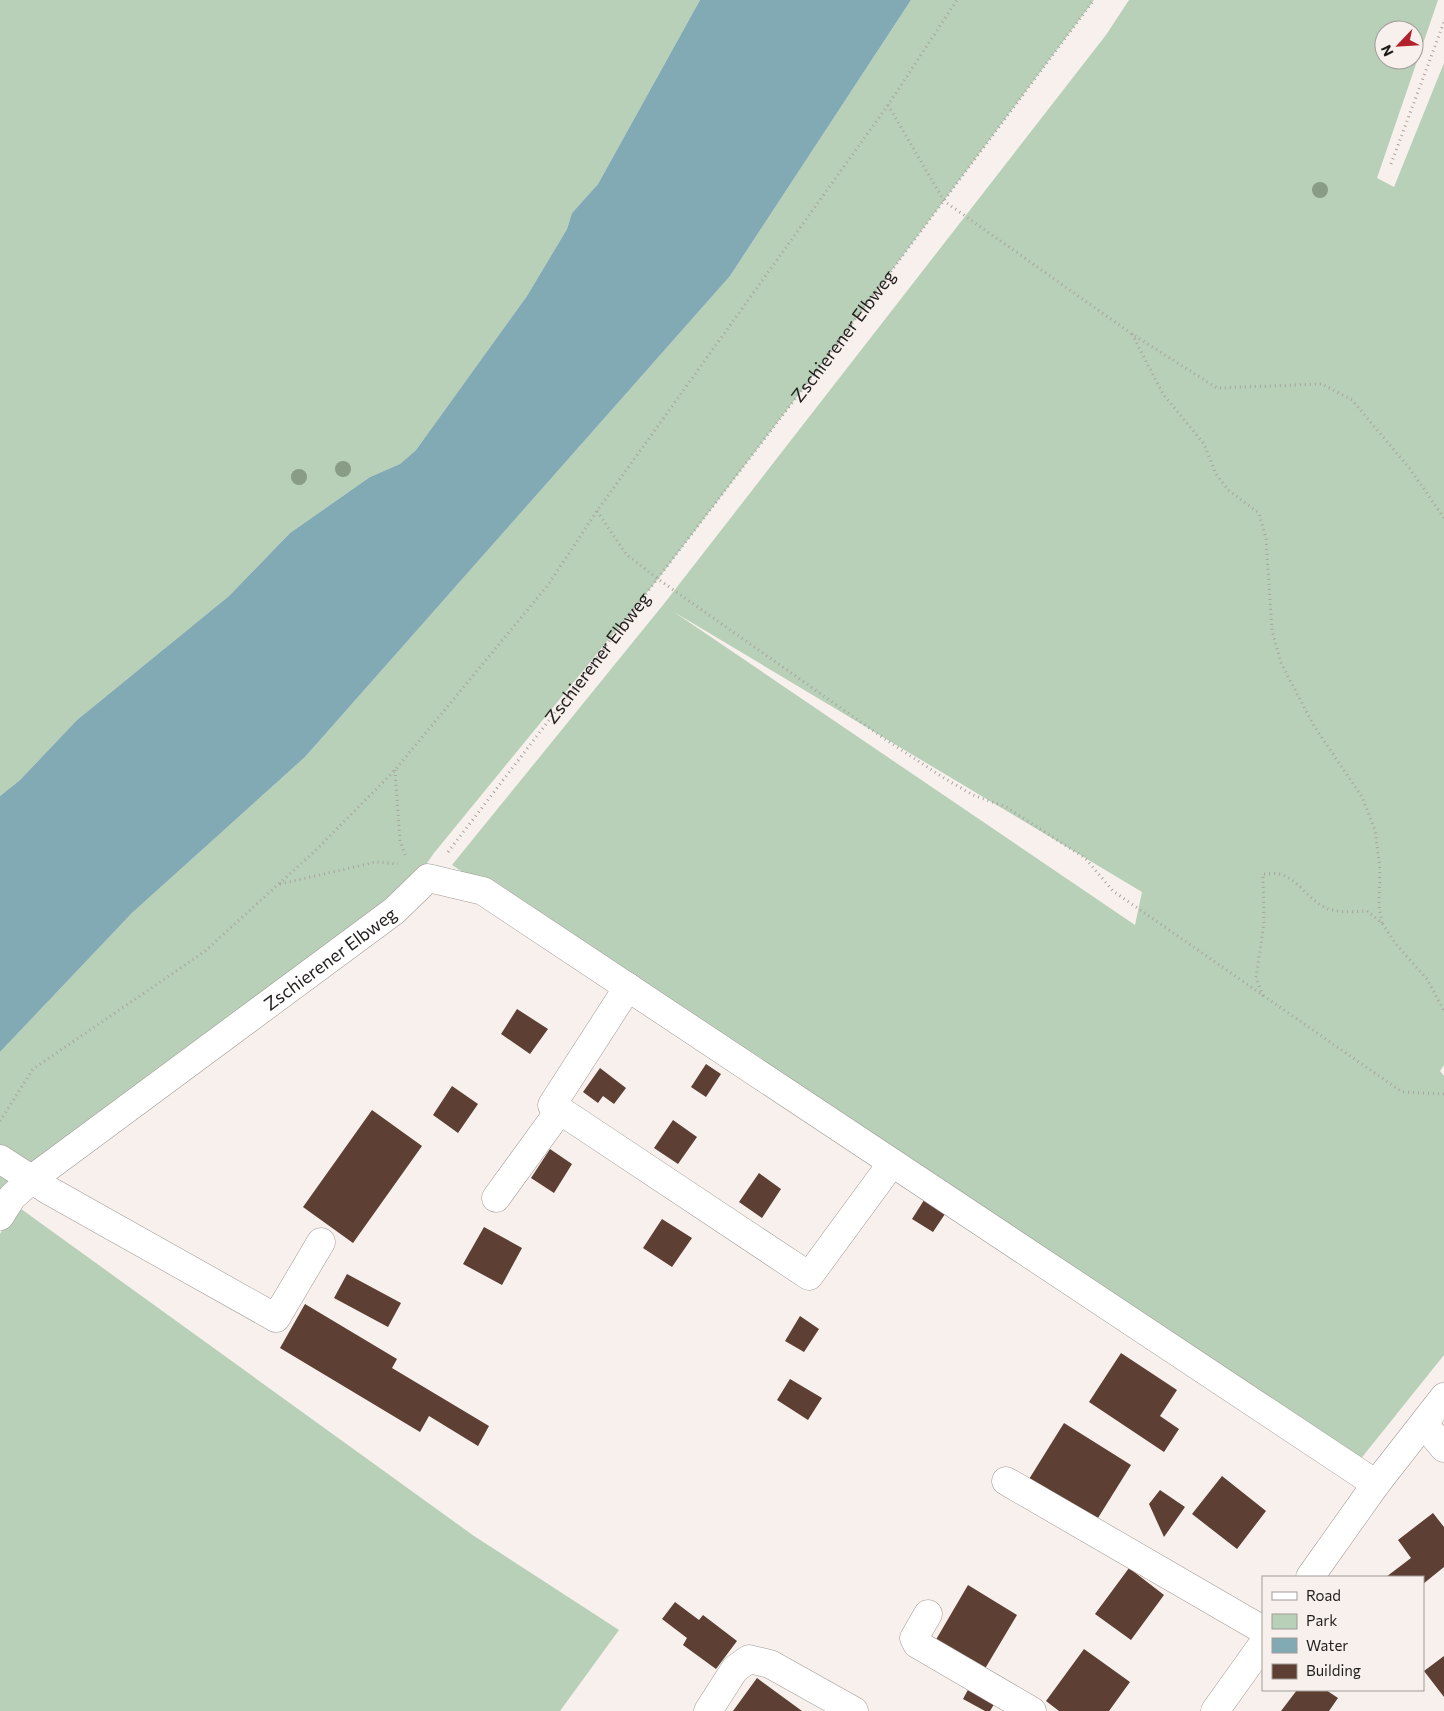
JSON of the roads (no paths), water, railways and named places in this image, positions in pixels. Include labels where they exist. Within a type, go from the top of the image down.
[{"type":"street","name":"Zschierener Elbweg","points":[[0,1216],[12,1197],[32,1179],[394,911],[419,871],[483,891],[628,987]]},
{"type":"street","points":[[892,1163],[809,1276],[552,1105],[628,987],[1376,1484]]},
{"type":"street","points":[[496,1198],[560,1110]]},
{"type":"street","points":[[0,1158],[32,1179],[276,1318],[321,1242]]},
{"type":"street","points":[[1311,1576],[1376,1484],[1444,1397]]},
{"type":"street","points":[[1424,1424],[1444,1448]]},
{"type":"street","points":[[1006,1481],[1262,1629]]},
{"type":"street","points":[[928,1614],[914,1638],[917,1644],[1032,1711]]},
{"type":"street","points":[[1215,1711],[1262,1645]]},
{"type":"street","points":[[708,1711],[735,1669],[749,1658],[770,1664],[854,1711]]},
{"type":"water","points":[[700,0],[911,0],[730,276],[305,757],[132,913],[0,1052],[0,796],[20,780],[77,720],[229,596],[290,533],[370,477],[400,464],[416,450],[527,296],[567,229],[572,213],[598,184]]}]
